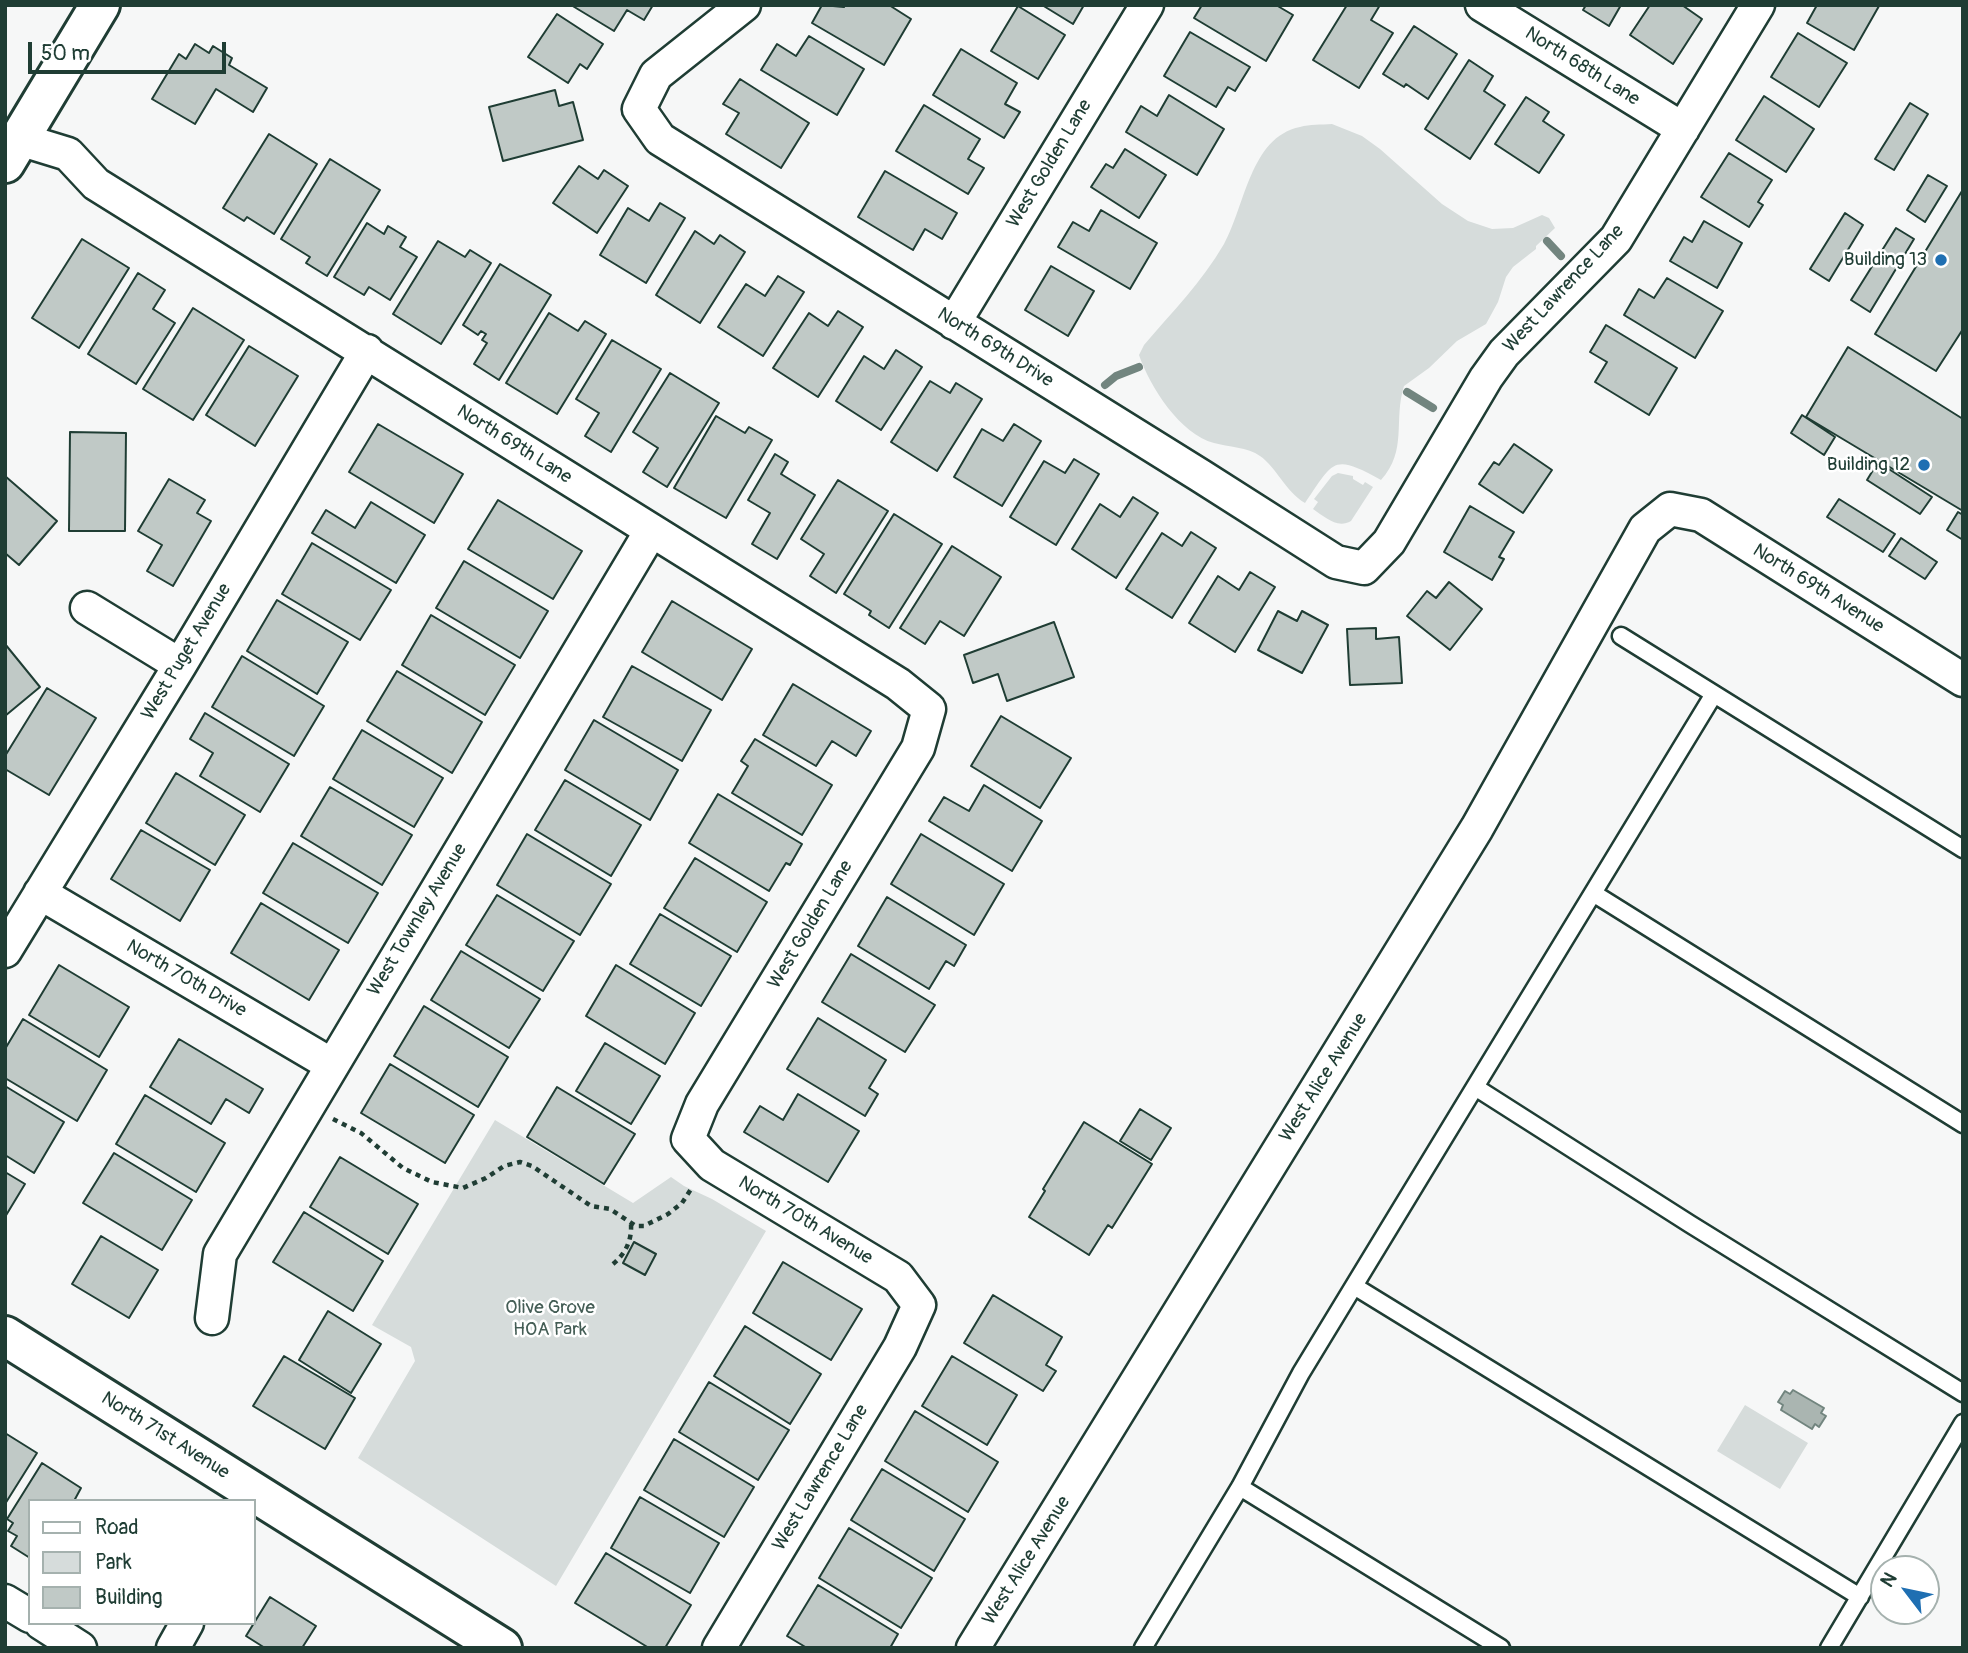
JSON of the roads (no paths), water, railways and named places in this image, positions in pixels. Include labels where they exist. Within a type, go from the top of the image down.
[{"type":"street","points":[[12,151],[100,5]]},
{"type":"street","name":"North 69th Drive","points":[[744,5],[656,75],[639,109],[660,138],[1336,562],[1364,568]]},
{"type":"street","name":"West Golden Lane","points":[[954,323],[1147,5]]},
{"type":"street","name":"North 68th Lane","points":[[1482,5],[1683,129]]},
{"type":"street","name":"West Lawrence Lane","points":[[1364,568],[1389,542],[1486,378],[1504,353],[1616,239],[1758,5]]},
{"type":"street","name":"North 69th Lane","points":[[12,151],[57,173],[96,184],[898,684],[929,709]]},
{"type":"street","name":"West Puget Avenue","points":[[5,951],[367,351]]},
{"type":"street","name":"North 69th Avenue","points":[[1670,509],[1701,515],[1963,680]]},
{"type":"street","name":"West Alice Avenue","points":[[974,1648],[1478,828],[1645,529],[1670,509]]},
{"type":"street","name":"West Townley Avenue","points":[[212,1318],[220,1254],[651,531]]},
{"type":"street","points":[[87,608],[180,665]]},
{"type":"street","name":"West Golden Lane","points":[[688,1139],[702,1104],[918,748],[929,709]]},
{"type":"street","name":"North 70th Drive","points":[[40,893],[332,1065]]},
{"type":"street","name":"North 70th Avenue","points":[[688,1139],[712,1165],[898,1278],[919,1305]]},
{"type":"street","name":"West Lawrence Lane","points":[[719,1648],[900,1347],[919,1305]]},
{"type":"street","name":"North 71st Avenue","points":[[5,1336],[248,1499]]},
{"type":"street","name":"North 71st Avenue","points":[[258,1506],[502,1648]]},
{"type":"street","points":[[5,1601],[28,1615]]},
{"type":"street","points":[[44,1625],[80,1648]]},
{"type":"street","points":[[173,1648],[186,1625]]},
{"type":"lane","points":[[1621,636],[1963,849]]},
{"type":"lane","points":[[1143,1648],[1240,1487],[1301,1373],[1714,694]]},
{"type":"lane","points":[[1593,893],[1963,1124]]},
{"type":"lane","points":[[1475,1087],[1963,1393]]},
{"type":"lane","points":[[1354,1286],[1860,1597]]},
{"type":"lane","points":[[1829,1648],[1963,1423]]},
{"type":"lane","points":[[1240,1487],[1501,1648]]},
{"type":"waterway","points":[[1547,241],[1561,256]]},
{"type":"waterway","points":[[1105,385],[1116,376],[1139,367]]},
{"type":"waterway","points":[[1407,392],[1433,408]]},
{"type":"place","name":"Building 13","points":[[1941,260]]},
{"type":"place","name":"Building 12","points":[[1924,465]]},
{"type":"park label","name":"Olive Grove HOA Park","points":[[550,1319]]}]
